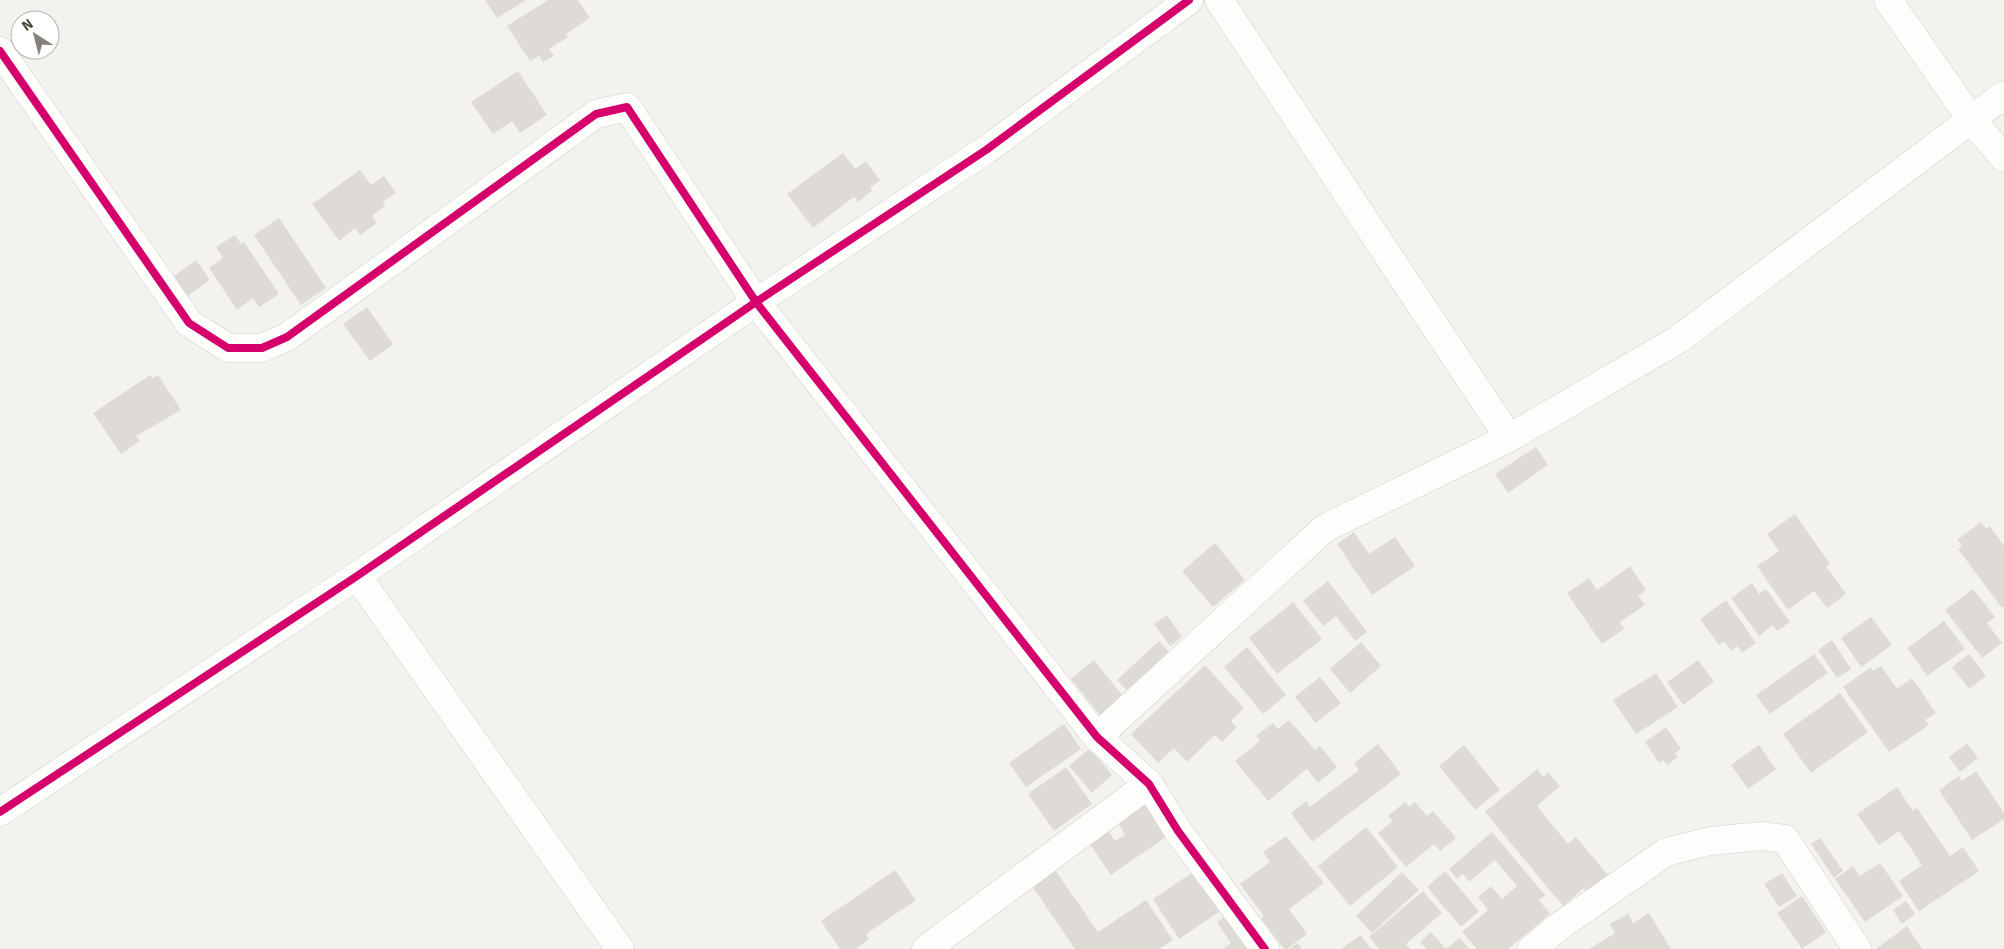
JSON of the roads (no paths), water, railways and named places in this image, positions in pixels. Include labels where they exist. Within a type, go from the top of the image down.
[{"type":"street","points":[[0,812],[357,576],[756,302],[986,150],[1188,0]]},
{"type":"street","points":[[1219,0],[1509,438]]},
{"type":"street","points":[[1888,0],[1971,119],[2004,158]]},
{"type":"street","points":[[0,51],[189,324],[228,348],[262,348],[288,337],[596,114],[627,107],[756,302],[1097,737],[1149,784],[1178,831],[1265,949]]},
{"type":"street","points":[[1097,737],[1324,528],[1509,438],[1679,339],[2004,95]]},
{"type":"street","points":[[357,576],[620,949]]},
{"type":"street","points":[[926,949],[1149,784]]},
{"type":"street","points":[[1532,949],[1557,928],[1666,852],[1710,841],[1762,836],[1785,839],[1857,949]]}]
